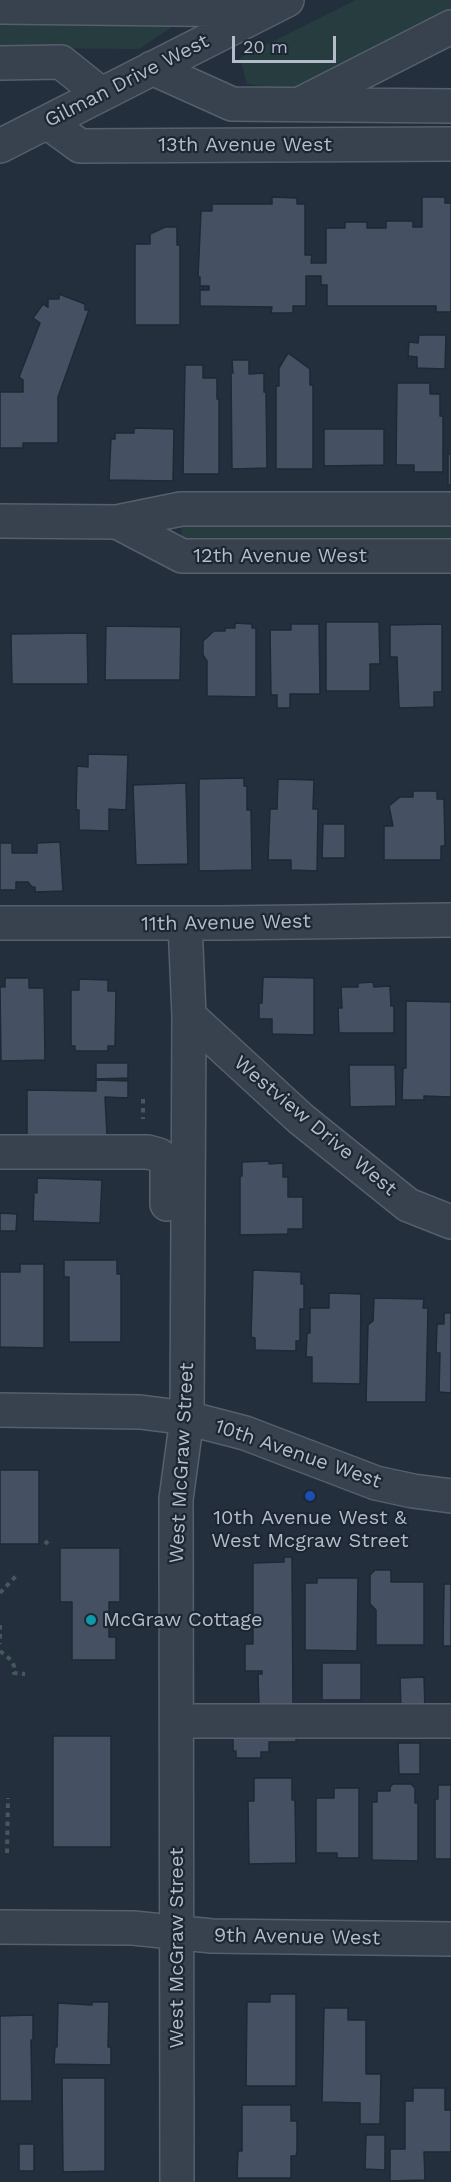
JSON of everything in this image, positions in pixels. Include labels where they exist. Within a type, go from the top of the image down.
[{"type":"street","points":[[0,7],[277,5]]},
{"type":"street","name":"Gilman Drive West","points":[[0,146],[277,5]]},
{"type":"street","points":[[295,106],[451,27]]},
{"type":"street","points":[[0,63],[61,62],[101,94]]},
{"type":"street","name":"13th Avenue West","points":[[152,68],[232,105],[451,106]]},
{"type":"street","name":"13th Avenue West","points":[[47,122],[80,146],[451,144]]},
{"type":"street","name":"12th Avenue West","points":[[0,521],[117,522],[181,509],[451,509]]},
{"type":"street","name":"12th Avenue West","points":[[117,522],[182,556],[451,556]]},
{"type":"street","name":"11th Avenue West","points":[[0,923],[451,920]]},
{"type":"street","name":"West McGraw Street","points":[[177,2182],[176,1498],[187,1418],[189,1016],[185,923]]},
{"type":"street","name":"Westview Drive West","points":[[189,1016],[301,1119],[408,1205],[451,1222]]},
{"type":"street","points":[[0,1152],[148,1152],[159,1155],[167,1163],[166,1356],[187,1418]]},
{"type":"street","name":"10th Avenue West","points":[[0,1410],[140,1412],[187,1418],[245,1433],[376,1483],[451,1496]]},
{"type":"street","points":[[177,1721],[451,1721]]},
{"type":"street","name":"9th Avenue West","points":[[0,1927],[133,1928],[212,1936],[451,1939]]},
{"type":"path","points":[[142,1099],[142,1129]]},
{"type":"path","points":[[0,1593],[16,1576]]},
{"type":"path","points":[[0,1625],[0,1644]]},
{"type":"path","points":[[0,1651],[11,1660],[14,1673],[25,1674]]},
{"type":"path","points":[[7,1852],[8,1798]]},
{"type":"green space","points":[[356,0],[451,0],[451,9],[300,91],[247,84],[240,58]]},
{"type":"green space","points":[[0,19],[181,21],[139,49],[0,48]]},
{"type":"green space","points":[[451,522],[451,542],[182,541],[181,523]]},
{"type":"building","points":[[272,197],[297,198],[297,204],[305,204],[305,255],[312,255],[311,263],[326,263],[326,228],[345,228],[345,222],[367,222],[367,228],[386,228],[386,221],[413,221],[413,227],[422,227],[422,197],[445,197],[445,203],[451,203],[451,312],[436,312],[436,306],[327,306],[327,285],[321,285],[321,276],[306,276],[306,306],[293,306],[293,313],[271,313],[272,307],[200,306],[200,290],[209,290],[209,286],[200,286],[200,277],[198,277],[201,211],[212,211],[212,204],[272,204]]},
{"type":"building","points":[[165,227],[177,227],[177,245],[180,245],[180,325],[135,325],[135,244],[150,244],[150,234]]},
{"type":"building","points":[[59,294],[85,304],[85,310],[89,310],[58,397],[58,443],[23,443],[23,448],[0,448],[0,392],[23,392],[23,380],[19,377],[40,323],[33,318],[43,304],[48,307],[48,299],[59,299]]},
{"type":"building","points":[[419,335],[446,335],[445,369],[417,368],[417,357],[408,356],[409,342],[418,343]]},
{"type":"building","points":[[288,353],[310,369],[310,385],[313,385],[313,469],[276,469],[276,386],[279,386],[279,368]]},
{"type":"building","points":[[232,360],[249,360],[249,374],[264,373],[267,468],[232,469]]},
{"type":"building","points":[[185,365],[203,365],[203,378],[217,378],[219,474],[183,474]]},
{"type":"building","points":[[397,383],[430,383],[430,394],[440,394],[440,416],[443,416],[443,472],[414,472],[414,465],[396,465]]},
{"type":"building","points":[[134,428],[174,429],[173,481],[109,480],[111,439],[115,439],[115,433],[134,433]]},
{"type":"building","points":[[324,429],[384,429],[384,465],[324,466]]},
{"type":"building","points":[[448,454],[451,454],[451,485],[448,485]]},
{"type":"building","points":[[326,622],[379,622],[380,664],[370,664],[370,691],[326,691]]},
{"type":"building","points":[[235,623],[252,624],[252,628],[256,628],[256,697],[207,696],[207,661],[203,655],[203,641],[214,631],[235,628]]},
{"type":"building","points":[[291,624],[319,624],[320,694],[290,694],[290,708],[277,708],[277,695],[271,695],[270,630],[291,630]]},
{"type":"building","points":[[442,624],[442,692],[434,692],[434,707],[399,708],[397,657],[390,657],[390,625]]},
{"type":"building","points":[[106,626],[181,627],[180,680],[105,680]]},
{"type":"building","points":[[87,633],[88,684],[12,684],[11,634]]},
{"type":"building","points":[[88,754],[128,755],[126,810],[109,809],[109,831],[79,830],[79,810],[76,810],[77,766],[88,767]]},
{"type":"building","points":[[244,778],[244,786],[247,786],[247,810],[251,810],[252,870],[199,871],[199,779]]},
{"type":"building","points":[[278,779],[314,780],[313,809],[318,809],[317,871],[291,870],[291,860],[268,860],[270,809],[277,809]]},
{"type":"building","points":[[186,783],[188,864],[136,865],[133,785]]},
{"type":"building","points":[[413,791],[437,791],[437,799],[444,799],[445,846],[441,846],[441,860],[384,860],[384,826],[393,826],[389,806],[400,797],[413,797]]},
{"type":"building","points":[[323,824],[345,824],[345,858],[322,858]]},
{"type":"building","points":[[60,842],[63,891],[35,892],[35,887],[28,882],[16,882],[16,890],[0,890],[0,843],[12,843],[12,853],[37,853],[37,843]]},
{"type":"building","points":[[263,977],[314,978],[314,1035],[272,1034],[272,1019],[259,1019]]},
{"type":"building","points":[[5,978],[29,978],[29,988],[44,988],[45,1060],[1,1061],[0,987],[5,987]]},
{"type":"building","points":[[79,979],[108,980],[108,991],[116,991],[115,1046],[108,1046],[108,1051],[75,1051],[75,1046],[71,1046],[71,990],[79,990]]},
{"type":"building","points":[[373,982],[374,987],[390,986],[391,1006],[394,1006],[394,1033],[339,1033],[338,1008],[342,1008],[341,987],[358,987],[358,983]]},
{"type":"building","points":[[406,1001],[451,1002],[451,1097],[424,1096],[424,1100],[402,1100],[403,1068],[406,1068]]},
{"type":"building","points":[[96,1063],[128,1063],[128,1078],[96,1079]]},
{"type":"building","points":[[349,1065],[395,1065],[396,1106],[350,1107]]},
{"type":"building","points":[[96,1080],[128,1081],[128,1098],[105,1097],[107,1136],[27,1135],[27,1090],[96,1091]]},
{"type":"building","points":[[269,1161],[269,1164],[283,1163],[283,1177],[288,1177],[288,1197],[303,1197],[303,1229],[288,1229],[288,1234],[240,1235],[242,1162]]},
{"type":"building","points":[[37,1178],[102,1180],[100,1223],[33,1221]]},
{"type":"building","points":[[0,1213],[17,1214],[16,1231],[0,1231]]},
{"type":"building","points":[[64,1260],[117,1260],[117,1274],[121,1274],[121,1342],[69,1342],[69,1277],[64,1277]]},
{"type":"building","points":[[20,1264],[44,1264],[44,1348],[0,1347],[0,1272],[20,1272]]},
{"type":"building","points":[[253,1270],[301,1272],[301,1284],[304,1284],[304,1309],[300,1309],[300,1341],[296,1341],[296,1351],[255,1350],[255,1338],[251,1337]]},
{"type":"building","points":[[329,1293],[361,1294],[360,1384],[312,1383],[312,1357],[306,1357],[307,1333],[310,1333],[310,1308],[329,1308]]},
{"type":"building","points":[[374,1298],[424,1299],[423,1308],[428,1308],[426,1402],[366,1402],[368,1325],[373,1321]]},
{"type":"building","points":[[444,1313],[451,1313],[451,1393],[439,1392],[440,1353],[436,1353],[437,1324],[444,1324]]},
{"type":"building","points":[[0,1470],[39,1470],[39,1544],[0,1544]]},
{"type":"building","name":"McGraw Cottage","points":[[60,1548],[120,1548],[120,1602],[109,1602],[109,1637],[116,1637],[116,1660],[72,1660],[72,1602],[60,1602]]},
{"type":"building","points":[[284,1557],[292,1557],[293,1705],[259,1705],[258,1674],[262,1674],[262,1671],[245,1671],[245,1644],[253,1644],[253,1563],[284,1562]]},
{"type":"building","points":[[375,1570],[391,1570],[391,1582],[424,1582],[424,1645],[376,1645],[376,1610],[370,1604],[370,1575]]},
{"type":"building","points":[[317,1578],[358,1578],[357,1651],[305,1650],[305,1583],[317,1583]]},
{"type":"building","points":[[444,1584],[451,1584],[451,1646],[443,1646]]},
{"type":"building","points":[[322,1663],[361,1663],[361,1700],[322,1700]]},
{"type":"building","points":[[424,1677],[425,1709],[401,1709],[400,1678]]},
{"type":"building","points":[[296,1732],[296,1742],[269,1742],[269,1752],[261,1752],[261,1758],[236,1758],[236,1751],[233,1751],[233,1733]]},
{"type":"building","points":[[53,1736],[111,1736],[111,1847],[53,1847]]},
{"type":"building","points":[[398,1743],[420,1743],[420,1774],[399,1774]]},
{"type":"building","points":[[254,1778],[292,1778],[292,1800],[295,1800],[296,1863],[249,1864],[248,1801],[254,1801]]},
{"type":"building","points":[[393,1784],[411,1784],[415,1788],[415,1803],[418,1803],[418,1861],[372,1860],[372,1802],[377,1802],[377,1791],[390,1791]]},
{"type":"building","points":[[438,1785],[451,1785],[451,1859],[435,1859],[435,1799],[438,1799]]},
{"type":"building","points":[[334,1788],[359,1788],[359,1858],[337,1858],[337,1853],[316,1853],[316,1798],[334,1798]]},
{"type":"building","points":[[270,1994],[296,1994],[296,2086],[246,2086],[247,2002],[270,2002]]},
{"type":"building","points":[[92,2002],[109,2002],[108,2047],[111,2047],[111,2065],[54,2064],[55,2047],[57,2047],[58,2003],[92,2005]]},
{"type":"building","points":[[324,2008],[348,2008],[348,2020],[366,2020],[366,2074],[381,2074],[380,2124],[360,2124],[360,2103],[322,2102]]},
{"type":"building","points":[[33,2015],[32,2101],[0,2101],[0,2016]]},
{"type":"building","points":[[62,2078],[105,2078],[105,2171],[63,2172]]},
{"type":"building","points":[[413,2088],[445,2088],[445,2110],[451,2110],[451,2152],[424,2152],[425,2180],[390,2181],[390,2149],[405,2149],[405,2101],[413,2101]]},
{"type":"building","points":[[242,2105],[291,2105],[291,2121],[297,2121],[297,2151],[296,2156],[291,2156],[291,2178],[237,2178],[238,2151],[242,2151]]},
{"type":"building","points":[[366,2135],[385,2135],[385,2170],[365,2169]]},
{"type":"building","points":[[19,2144],[34,2144],[34,2171],[19,2171]]},
{"type":"place","name":"10th Avenue West & West Mcgraw Street","points":[[310,1496]]},
{"type":"place","name":"McGraw Cottage","points":[[91,1620]]}]
